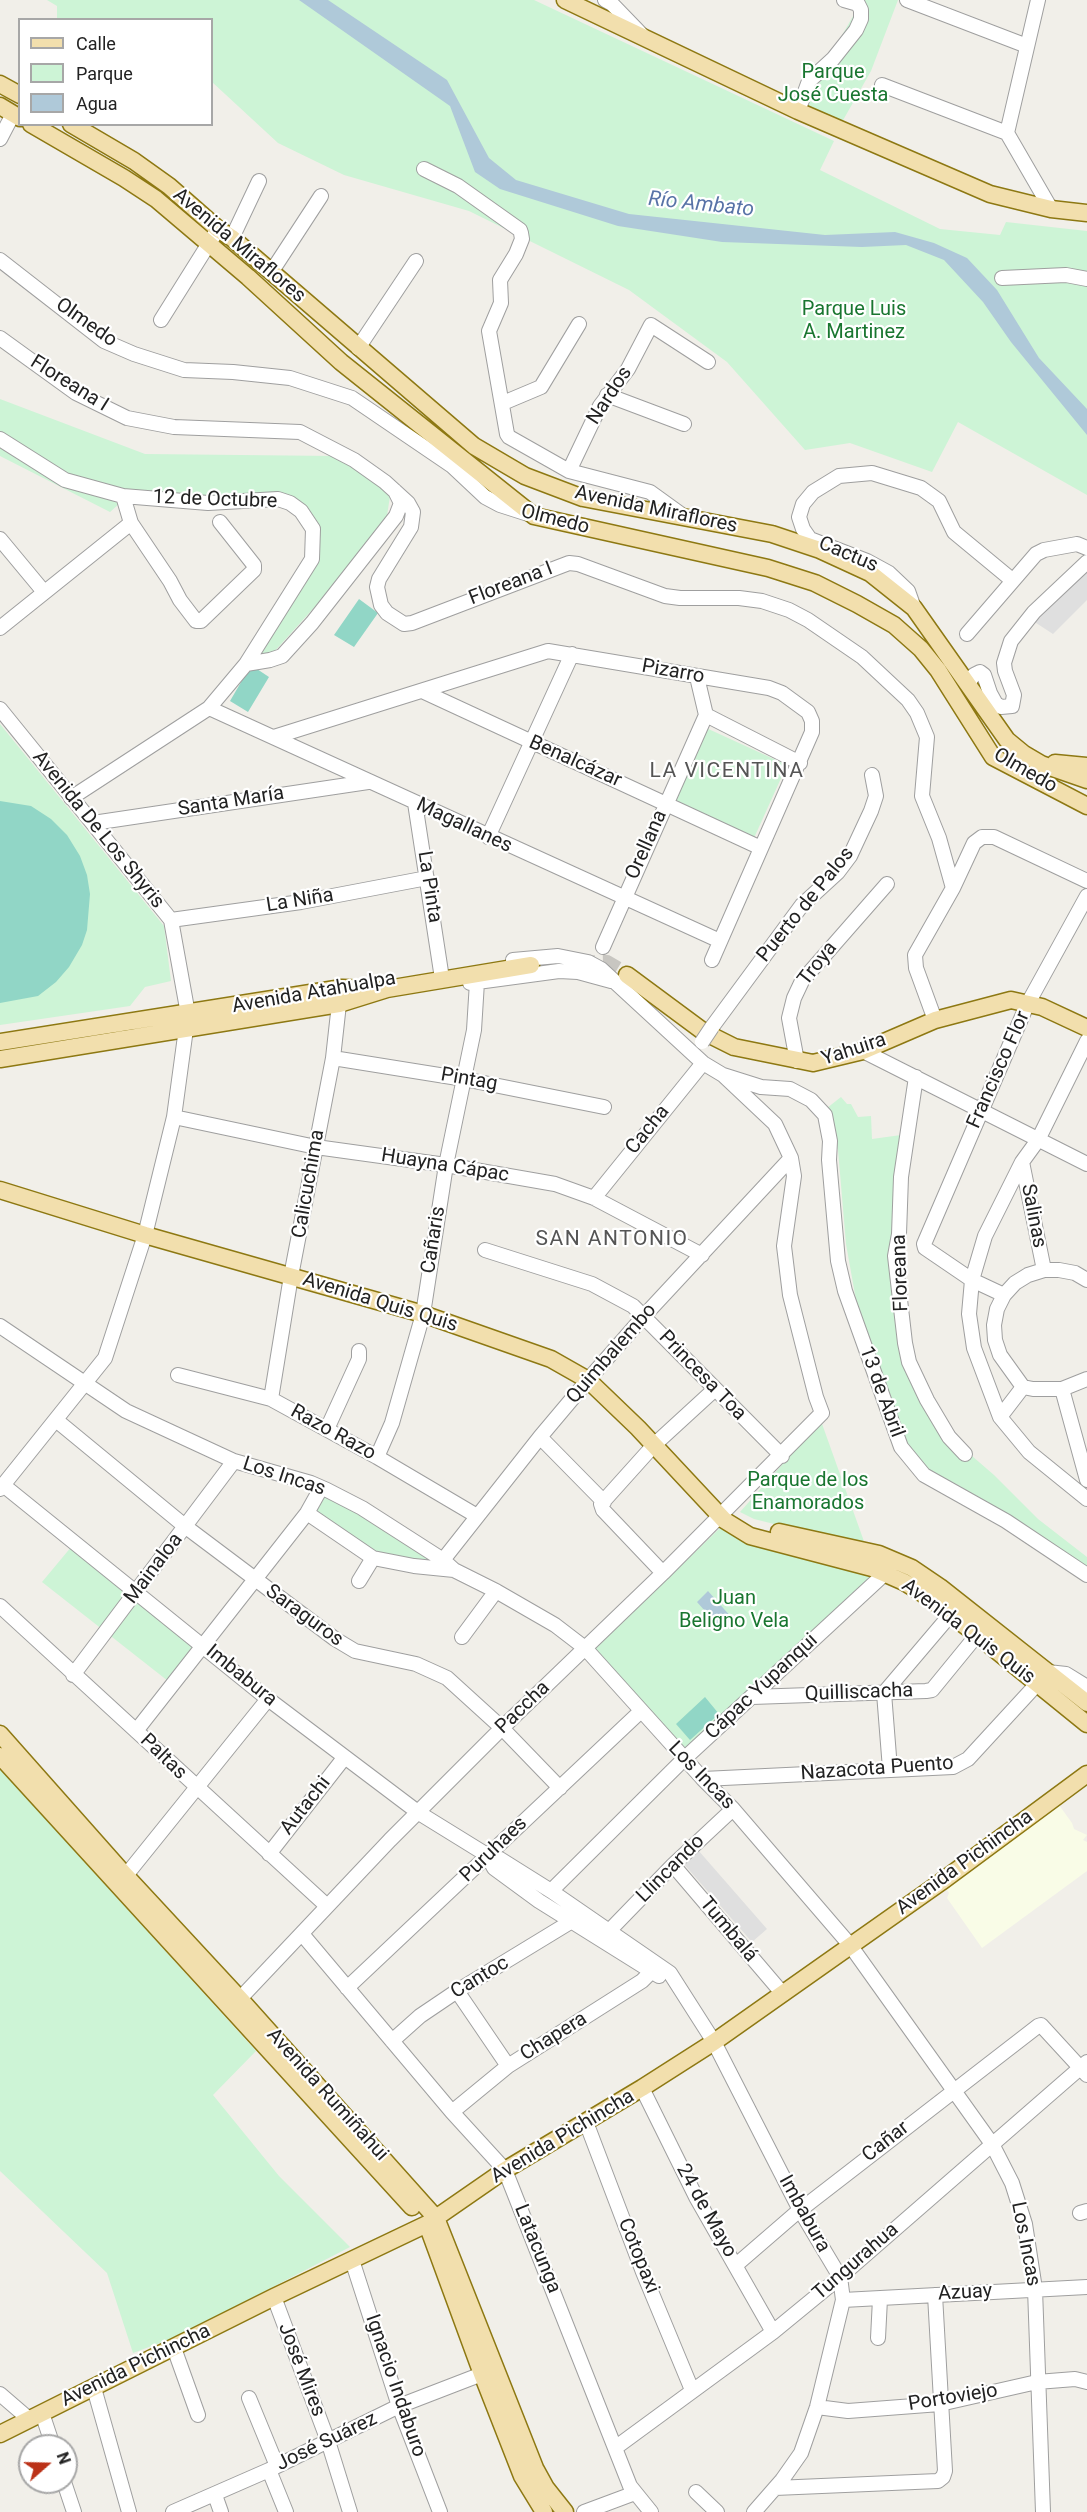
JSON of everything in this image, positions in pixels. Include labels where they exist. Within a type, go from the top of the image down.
[{"type":"main road","points":[[566,0],[798,111],[990,194],[1051,209],[1087,213]]},
{"type":"main road","points":[[0,84],[18,95]]},
{"type":"main road","name":"Avenida Miraflores","points":[[34,126],[156,199],[248,276],[341,362],[534,516]]},
{"type":"main road","name":"Avenida Miraflores","points":[[74,126],[134,161],[169,186],[474,446],[525,476],[583,498],[772,534],[820,550],[870,573],[914,608],[1007,740],[1041,764],[1087,780]]},
{"type":"main road","name":"Olmedo","points":[[534,516],[768,568],[815,583],[857,604],[894,625],[921,649],[938,670],[993,757],[1087,806]]},
{"type":"main road","points":[[1041,764],[1087,766]]},
{"type":"main road","points":[[343,998],[531,965]]},
{"type":"main road","name":"Yahuira","points":[[623,980],[704,1032],[734,1047],[813,1063],[829,1061],[862,1051],[935,1020],[1011,1000],[1042,1007],[1087,1028]]},
{"type":"main road","name":"Avenida Atahualpa","points":[[0,1059],[188,1022],[343,998]]},
{"type":"main road","points":[[1027,1005],[1037,1014],[1087,1035]]},
{"type":"main road","name":"Avenida Atahualpa","points":[[0,1042],[188,1022]]},
{"type":"main road","name":"Avenida Quis Quis","points":[[0,1190],[145,1235],[423,1314],[551,1359],[588,1380],[718,1510],[759,1528],[890,1566],[940,1587],[977,1635],[1042,1678],[1087,1703]]},
{"type":"main road","name":"Avenida Quis Quis","points":[[955,1608],[1042,1678],[1087,1724]]},
{"type":"main road","name":"Avenida Rumiñahui","points":[[0,1734],[121,1880]]},
{"type":"main road","name":"Avenida Rumiñahui","points":[[0,1756],[121,1880],[432,2221],[535,2468],[546,2488],[565,2512]]},
{"type":"main road","name":"Avenida Pichincha","points":[[0,2434],[432,2221],[505,2170],[714,2042],[941,1882],[1087,1774]]},
{"type":"main road","name":"Avenida Rumiñahui","points":[[432,2221],[482,2374],[522,2476],[544,2512]]},
{"type":"street","points":[[605,0],[632,23],[645,38]]},
{"type":"street","points":[[798,111],[809,81],[833,59],[856,30],[861,19],[858,4],[844,0]]},
{"type":"street","points":[[908,0],[1027,46]]},
{"type":"street","points":[[1007,133],[1038,0]]},
{"type":"street","points":[[882,85],[1007,133],[1051,209]]},
{"type":"street","points":[[0,139],[11,113]]},
{"type":"street","points":[[424,169],[458,186],[521,233],[522,239],[516,254],[500,280],[501,303],[489,331],[507,434],[510,438],[569,471],[650,492],[686,518]]},
{"type":"street","points":[[161,320],[209,243],[225,233],[259,181]]},
{"type":"street","points":[[272,272],[321,196]]},
{"type":"street","name":"Olmedo","points":[[0,260],[104,340],[134,354],[184,370],[291,378],[352,398],[452,466],[485,497],[500,505],[534,516]]},
{"type":"street","points":[[248,276],[258,260]]},
{"type":"street","points":[[358,348],[416,261]]},
{"type":"street","points":[[1002,278],[1066,275],[1087,279]]},
{"type":"street","points":[[503,403],[541,387],[579,324]]},
{"type":"street","name":"Nardos","points":[[569,471],[607,395],[628,369],[653,324],[708,362]]},
{"type":"street","name":"Floreana I","points":[[0,338],[76,393],[127,418],[174,427],[300,432],[354,460],[411,506],[414,517],[411,527],[379,579],[377,587],[381,605],[387,613],[404,624],[412,623],[569,563],[578,564],[674,597],[739,598],[762,601],[801,616],[877,669],[908,700],[923,726],[927,740],[922,796],[939,838],[953,888]]},
{"type":"street","points":[[607,395],[684,424]]},
{"type":"street","name":"12 de Octubre","points":[[0,439],[65,480],[123,496],[215,504],[278,499],[290,503],[310,522],[314,538],[312,559],[246,664]]},
{"type":"street","name":"Cactus","points":[[914,608],[908,591],[890,573],[867,561],[810,539],[799,517],[803,504],[813,492],[838,476],[872,473],[921,488],[939,501],[954,532],[1012,580]]},
{"type":"street","points":[[71,798],[209,708],[246,664],[282,656],[312,623],[396,516],[401,502],[393,490]]},
{"type":"street","points":[[123,496],[131,523],[196,621],[201,621],[254,570],[254,565],[220,522]]},
{"type":"street","points":[[0,627],[131,523]]},
{"type":"street","points":[[0,539],[44,592]]},
{"type":"street","points":[[968,634],[1036,554],[1044,549],[1077,544],[1087,548]]},
{"type":"street","points":[[968,683],[974,675],[980,672],[984,675],[996,704],[1002,707],[1012,706],[1014,695],[1004,663],[1011,641],[1034,612],[1087,562]]},
{"type":"street","name":"Pizarro","points":[[274,737],[540,653],[554,651],[776,690],[806,710],[813,727],[800,763],[712,960]]},
{"type":"street","points":[[488,837],[572,654]]},
{"type":"street","points":[[697,677],[706,715],[800,763]]},
{"type":"street","name":"Benalcázar","points":[[422,691],[761,848]]},
{"type":"street","name":"Magallanes","points":[[209,708],[720,941]]},
{"type":"street","name":"Avenida De Los Shyris","points":[[0,709],[171,920],[188,1022],[174,1117],[145,1235],[105,1358],[2,1487]]},
{"type":"street","name":"Orellana","points":[[603,947],[706,715]]},
{"type":"street","name":"Puerto de Palos","points":[[688,1051],[702,1042],[802,905],[837,872],[850,856],[876,796],[872,775]]},
{"type":"street","name":"Santa María","points":[[93,823],[368,782]]},
{"type":"street","name":"La Pinta","points":[[415,803],[441,972]]},
{"type":"street","points":[[935,1020],[914,958],[920,942],[953,888],[971,847],[978,840],[986,836],[999,839],[1087,881]]},
{"type":"street","name":"La Niña","points":[[171,920],[301,902],[428,878]]},
{"type":"street","name":"Troya","points":[[797,1061],[789,1018],[794,998],[802,981],[887,884]]},
{"type":"street","name":"Francisco Flor","points":[[972,1280],[925,1248],[924,1244],[1027,1005],[1087,896]]},
{"type":"street","name":"Avenida Atahualpa","points":[[343,998],[441,972],[529,957],[558,956],[588,962],[623,980],[688,1051],[703,1063],[723,1075],[761,1087],[790,1089],[811,1100],[825,1115]]},
{"type":"street","name":"Avenida Atahualpa","points":[[343,998],[559,971],[578,972],[609,980],[623,980]]},
{"type":"street","name":"Cañaris","points":[[377,1457],[392,1423],[423,1314],[446,1165],[474,1030],[477,982]]},
{"type":"street","name":"Calicuchima","points":[[271,1399],[291,1276],[343,998]]},
{"type":"street","points":[[1087,1041],[1038,1140],[1022,1162],[985,1236],[972,1280],[969,1314],[974,1348],[1000,1417],[1029,1452],[1087,1499]]},
{"type":"street","points":[[862,1051],[1087,1164]]},
{"type":"street","name":"Pintag","points":[[333,1058],[464,1079],[604,1107]]},
{"type":"street","name":"Cacha","points":[[594,1197],[703,1063]]},
{"type":"street","points":[[723,1075],[775,1124],[791,1158]]},
{"type":"street","name":"Floreana","points":[[916,1077],[901,1177],[899,1234],[895,1256],[905,1343],[909,1362],[927,1400],[949,1437],[965,1454]]},
{"type":"street","name":"13 de Abril","points":[[825,1115],[830,1141],[829,1160],[838,1261],[845,1291],[901,1447],[924,1474],[1006,1521],[1087,1575]]},
{"type":"street","name":"Huayna Cápac","points":[[174,1117],[316,1147],[446,1165],[555,1184],[594,1197],[702,1255]]},
{"type":"street","name":"Quimbalembo","points":[[443,1560],[588,1380],[644,1316],[791,1158]]},
{"type":"street","name":"Paccha","points":[[235,2004],[327,1906],[502,1728],[663,1573],[718,1510],[782,1456],[822,1413],[790,1295],[784,1246],[794,1176],[791,1158]]},
{"type":"street","name":"Salinas","points":[[1022,1162],[1044,1270]]},
{"type":"street","name":"Princesa Toa","points":[[485,1250],[592,1284],[620,1298],[644,1316],[714,1390],[782,1456]]},
{"type":"street","points":[[1087,1280],[1075,1273],[1044,1270],[1028,1275],[1015,1283],[1004,1295],[996,1317],[995,1340],[1000,1355],[1023,1387],[1062,1389],[1087,1379]]},
{"type":"street","points":[[972,1280],[1004,1295]]},
{"type":"street","name":"Los Incas","points":[[0,1326],[84,1384],[138,1417],[234,1461],[311,1483],[362,1508],[443,1560],[454,1570],[555,1625],[585,1648],[684,1759],[733,1809],[850,1945],[992,2144],[1012,2183],[1025,2224],[1035,2289],[1042,2512]]},
{"type":"street","points":[[974,1348],[995,1340]]},
{"type":"street","points":[[327,1429],[359,1359],[359,1352]]},
{"type":"street","name":"Razo Razo","points":[[178,1375],[271,1399],[377,1457],[477,1516]]},
{"type":"street","points":[[1000,1417],[1023,1387]]},
{"type":"street","points":[[1062,1389],[1087,1480]]},
{"type":"street","points":[[663,1573],[603,1510],[603,1503],[654,1445],[714,1390]]},
{"type":"street","name":"Saraguros","points":[[56,1420],[253,1579],[355,1652],[416,1664],[447,1678],[502,1728],[560,1788]]},
{"type":"street","points":[[540,1437],[603,1503]]},
{"type":"street","name":"Mainaloa","points":[[73,1675],[234,1461]]},
{"type":"street","name":"Imbabura","points":[[2,1487],[344,1758],[419,1813],[487,1855],[500,1859],[609,1931],[655,1969]]},
{"type":"street","points":[[136,1731],[307,1513],[321,1488]]},
{"type":"street","points":[[307,1513],[373,1558],[414,1566],[454,1570]]},
{"type":"street","points":[[359,1581],[373,1558]]},
{"type":"street","name":"Cápac Yupanqui","points":[[551,1892],[684,1759],[890,1566]]},
{"type":"street","points":[[462,1636],[496,1591]]},
{"type":"street","name":"Paltas","points":[[0,1606],[327,1906]]},
{"type":"street","points":[[890,1769],[884,1693],[955,1608]]},
{"type":"street","name":"Quilliscacha","points":[[752,1697],[932,1690],[977,1635]]},
{"type":"street","points":[[1042,1678],[1066,1674],[1087,1687]]},
{"type":"street","name":"Nazacota Puento","points":[[703,1779],[961,1765],[1042,1678]]},
{"type":"street","points":[[121,1880],[268,1699]]},
{"type":"street","name":"Puruhaes","points":[[347,1988],[641,1711]]},
{"type":"street","name":"Autachi","points":[[269,1854],[344,1758]]},
{"type":"street","name":"Llincando","points":[[609,1931],[733,1809]]},
{"type":"street","name":"Imbabura","points":[[487,1855],[494,1868],[572,1922],[655,1969],[670,1973],[714,2042],[800,2210],[840,2277],[843,2300],[817,2407],[801,2453],[754,2512]]},
{"type":"street","name":"Tumbalá","points":[[674,1865],[783,1994]]},
{"type":"street","name":"Cantoc","points":[[392,2041],[420,2016],[457,1991],[572,1922]]},
{"type":"street","name":"Latacunga","points":[[302,1934],[452,2112],[505,2170],[615,2448],[635,2493],[651,2512]]},
{"type":"street","name":"Chapera","points":[[452,2112],[508,2066],[655,1969]]},
{"type":"street","points":[[457,1991],[508,2066]]},
{"type":"street","name":"Cañar","points":[[736,2265],[800,2210],[952,2091],[1041,2025],[1085,2068]]},
{"type":"street","name":"Tungurahua","points":[[615,2448],[773,2332],[840,2277],[992,2144],[1085,2068]]},
{"type":"street","name":"24 de Mayo","points":[[642,2088],[696,2197],[773,2332]]},
{"type":"street","name":"Cotopaxi","points":[[586,2122],[643,2272],[692,2390]]},
{"type":"street","name":"Ignacio Indaburo","points":[[352,2260],[399,2406],[440,2512]]},
{"type":"street","name":"Azuay","points":[[843,2300],[1087,2286]]},
{"type":"street","points":[[775,2488],[938,2481],[943,2477],[945,2471],[934,2295]]},
{"type":"street","name":"José Mires","points":[[274,2297],[328,2441],[350,2512]]},
{"type":"street","points":[[878,2338],[880,2299]]},
{"type":"street","points":[[174,2348],[198,2415]]},
{"type":"street","name":"José Suárez","points":[[173,2512],[273,2468],[399,2406],[482,2374]]},
{"type":"street","name":"Portoviejo","points":[[817,2407],[848,2411],[940,2404],[1037,2382],[1075,2379],[1087,2382]]},
{"type":"street","points":[[94,2388],[129,2512]]},
{"type":"street","points":[[0,2394],[35,2416],[46,2434]]},
{"type":"street","points":[[249,2398],[286,2512]]},
{"type":"street","points":[[696,2492],[717,2512]]},
{"type":"street","points":[[584,2512],[635,2493]]},
{"type":"street","points":[[68,2494],[74,2512]]},
{"type":"street","points":[[214,2495],[221,2512]]},
{"type":"shaded area","points":[[1087,565],[1087,600],[1053,634],[1030,619]]},
{"type":"shaded area","points":[[1059,1805],[1074,1829],[1087,1835],[1083,1840],[1087,1842],[1087,1871],[982,1948],[947,1898],[949,1893],[945,1887]]},
{"type":"shaded area","points":[[698,1850],[767,1929],[752,1942],[683,1863]]},
{"type":"green space","name":"Parque Luis A. Martinez","points":[[47,0],[534,0],[834,141],[820,170],[940,229],[1000,235],[1006,222],[1087,231],[1087,495],[958,422],[932,472],[850,443],[805,450],[727,362],[629,290],[469,211],[344,175],[278,143],[213,83],[213,18],[57,18],[57,6]]},
{"type":"green space","name":"Parque José Cuesta","points":[[865,0],[898,0],[871,71],[842,122],[796,100],[812,67],[832,53],[857,9],[863,5]]},
{"type":"green space","points":[[0,399],[145,454],[336,456],[391,490],[386,522],[359,558],[273,653],[253,660],[318,550],[295,502],[129,495],[110,512],[0,456]]},
{"type":"green space","points":[[359,599],[378,613],[354,647],[334,635]]},
{"type":"green space","points":[[251,665],[269,677],[248,712],[230,701]]},
{"type":"green space","points":[[0,724],[164,926],[171,981],[145,987],[130,1006],[0,1025]]},
{"type":"green space","points":[[704,727],[787,765],[754,838],[671,800]]},
{"type":"green space","points":[[0,801],[31,806],[51,819],[67,835],[80,856],[87,875],[90,894],[87,930],[82,945],[69,967],[56,982],[38,996],[0,1003]]},
{"type":"green space","points":[[841,1097],[847,1104],[851,1104],[858,1117],[871,1116],[872,1139],[901,1135],[891,1241],[915,1364],[957,1443],[994,1475],[1038,1519],[1087,1557],[1087,1571],[963,1488],[925,1468],[909,1451],[896,1421],[885,1381],[856,1300],[846,1244],[838,1150],[827,1108]]},
{"type":"green space","name":"Parque de los Enamorados","points":[[821,1421],[866,1547],[754,1519],[740,1512]]},
{"type":"green space","points":[[326,1493],[438,1561],[376,1563],[308,1519]]},
{"type":"green space","name":"Juan Beligno Vela","points":[[721,1527],[866,1573],[871,1577],[685,1749],[595,1649]]},
{"type":"green space","points":[[72,1546],[194,1645],[168,1681],[42,1582]]},
{"type":"green space","points":[[705,1697],[719,1714],[690,1740],[676,1724]]},
{"type":"green space","points":[[0,1769],[256,2051],[213,2095],[279,2176],[350,2247],[176,2337],[133,2353],[107,2273],[0,2171]]},
{"type":"water","points":[[299,0],[328,0],[447,80],[489,158],[516,180],[629,214],[825,235],[895,232],[934,243],[967,258],[997,290],[1039,358],[1087,409],[1087,435],[1011,342],[983,302],[944,260],[906,245],[862,247],[722,242],[618,226],[500,189],[475,172],[450,106]]},
{"type":"water","points":[[708,1591],[732,1618],[721,1629],[697,1602]]},
{"type":"tunnel","points":[[531,965],[607,963],[627,975]]},
{"type":"district","name":"LA VICENTINA","points":[[727,772]]},
{"type":"district","name":"SAN ANTONIO","points":[[612,1240]]},
{"type":"water label","name":"Río Ambato","points":[[701,205]]}]
